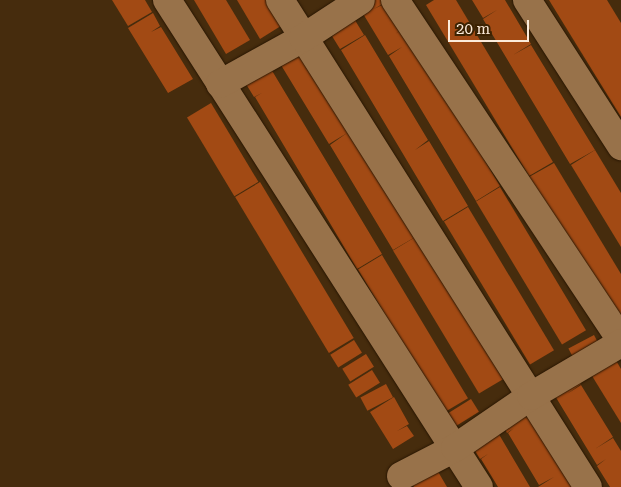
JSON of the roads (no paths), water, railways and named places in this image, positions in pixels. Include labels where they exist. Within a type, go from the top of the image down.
[{"type":"street","points":[[167,0],[455,448],[478,487]]},
{"type":"street","points":[[280,0],[588,487]]},
{"type":"street","points":[[220,84],[304,38],[361,0]]},
{"type":"street","points":[[395,0],[621,341],[531,396],[455,448],[401,476]]},
{"type":"street","points":[[527,0],[621,146]]}]
